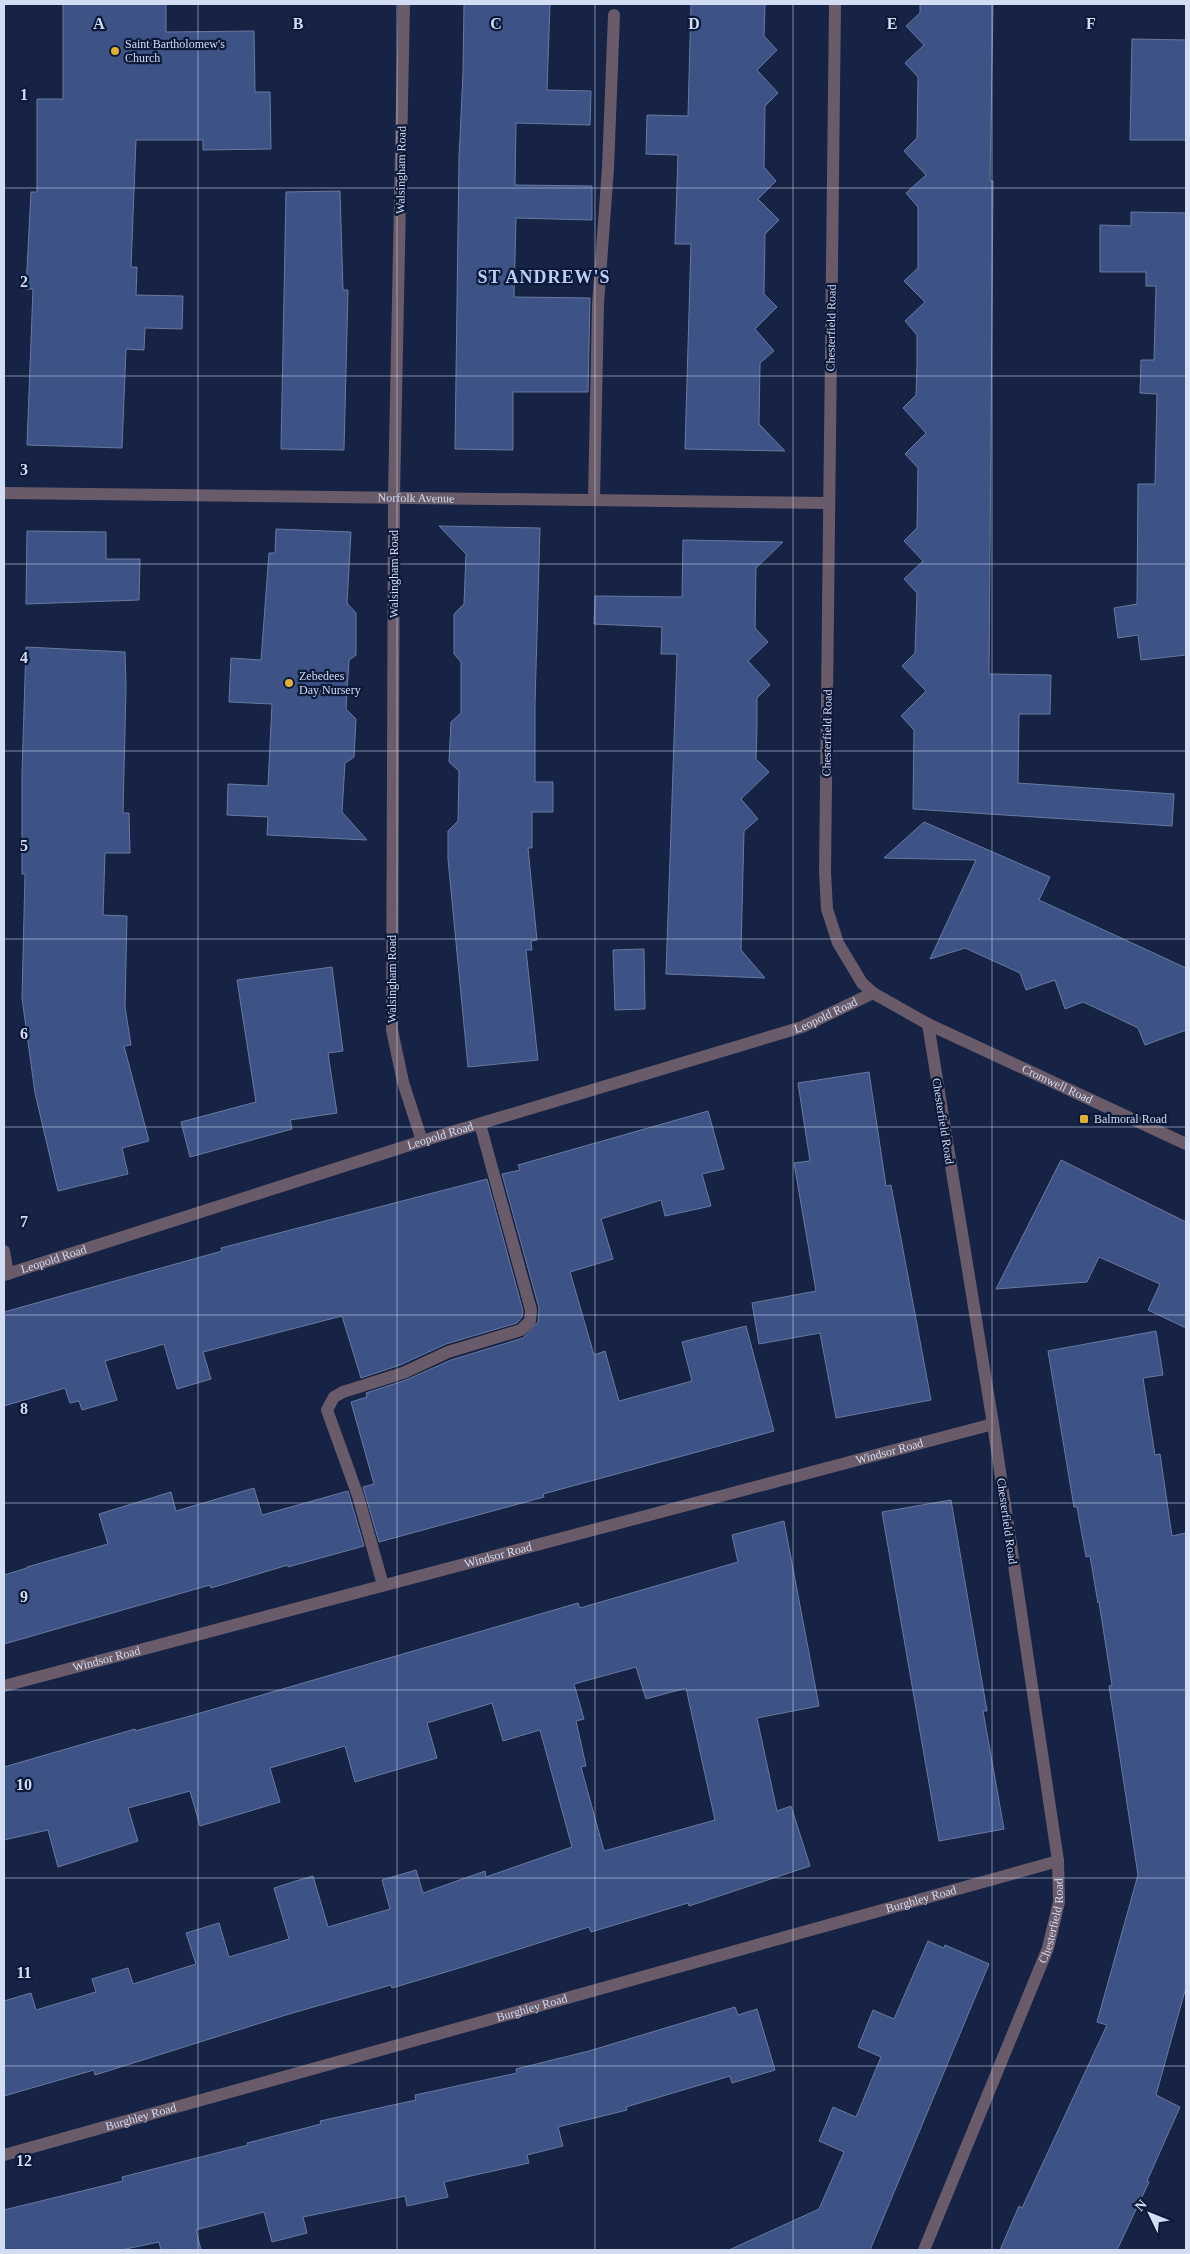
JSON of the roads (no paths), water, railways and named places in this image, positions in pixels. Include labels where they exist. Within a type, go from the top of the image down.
[{"type":"street","name":"Walsingham Road","points":[[404,4],[394,496],[392,1030],[403,1082],[422,1141]]},
{"type":"street","name":"Chesterfield Road","points":[[835,4],[825,872],[827,910],[838,943],[862,983],[873,993],[928,1024],[992,1424],[1058,1861],[1059,1902],[1048,1948],[924,2250]]},
{"type":"street","points":[[594,499],[598,304],[608,168],[614,15]]},
{"type":"street","name":"Norfolk Avenue","points":[[4,493],[829,502]]},
{"type":"street","name":"Leopold Road","points":[[6,1275],[422,1141],[802,1027],[873,993]]},
{"type":"street","name":"Cromwell Road","points":[[928,1024],[1186,1144]]},
{"type":"street","points":[[383,1585],[358,1496],[328,1410],[334,1396],[343,1392],[403,1373],[448,1352],[521,1330],[530,1321],[531,1310],[480,1124]]},
{"type":"street","points":[[4,1251],[6,1275]]},
{"type":"street","name":"Windsor Road","points":[[4,1686],[992,1424]]},
{"type":"street","name":"Burghley Road","points":[[4,2155],[1058,1861]]},
{"type":"place","name":"Saint Bartholomew's Church","points":[[115,51]]},
{"type":"place","name":"Zebedees Day Nursery","points":[[289,683]]},
{"type":"place","name":"Balmoral Road","points":[[1084,1119]]},
{"type":"district","name":"ST ANDREW'S","points":[[544,277]]}]
